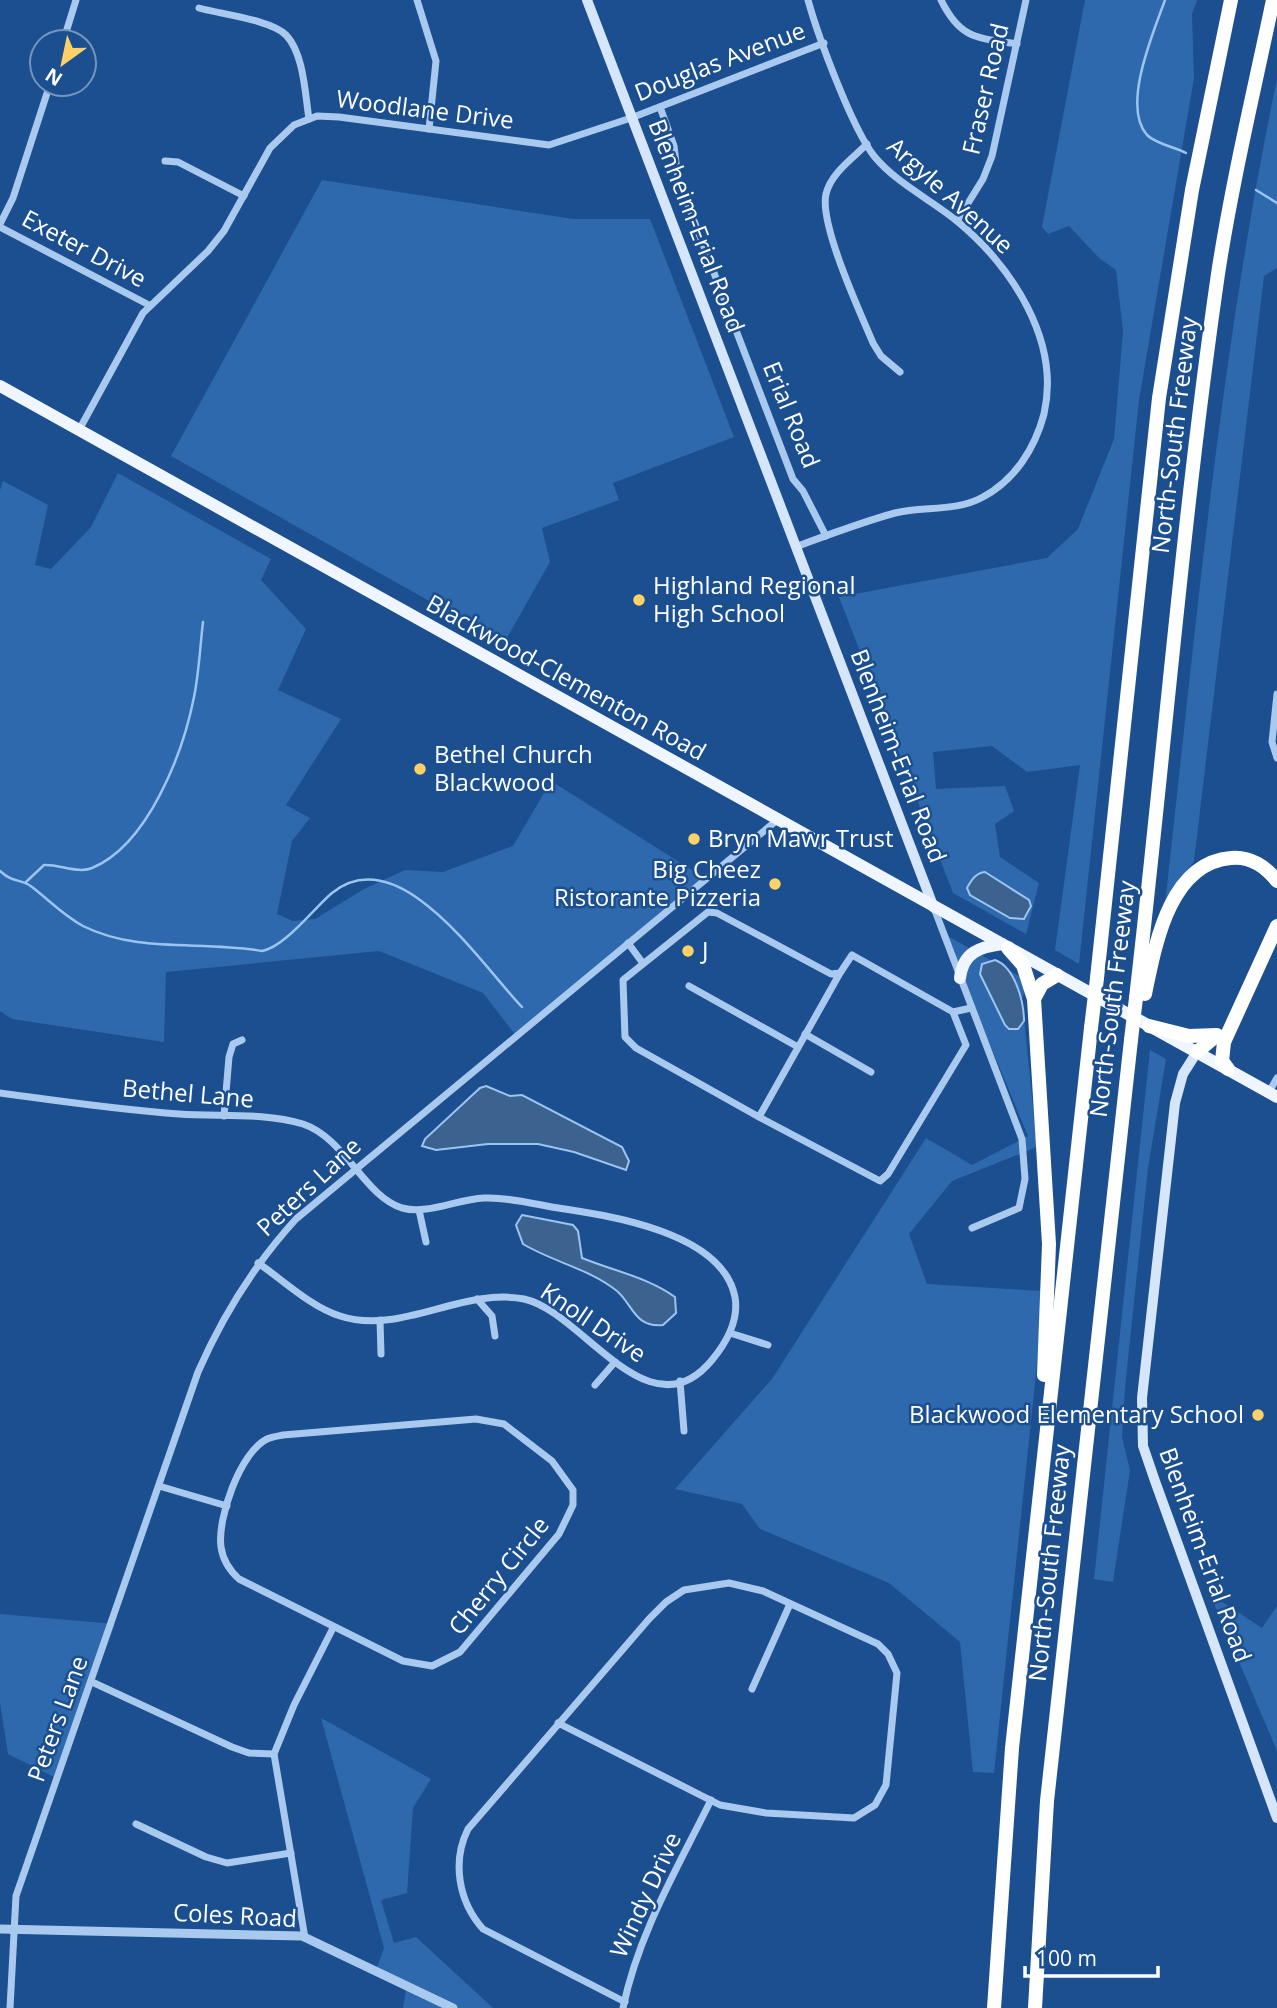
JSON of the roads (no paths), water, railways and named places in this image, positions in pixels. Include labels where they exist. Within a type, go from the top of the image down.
[{"type":"highway","name":"North-South Freeway","points":[[994,2008],[1004,1836],[1159,398],[1192,190],[1231,0]]},
{"type":"highway","name":"North-South Freeway","points":[[1035,2008],[1047,1801],[1128,1062],[1135,1040],[1183,553],[1218,274],[1230,200],[1273,0]]},
{"type":"highway","points":[[1139,1000],[1167,915],[1185,883],[1196,873],[1208,864],[1236,857],[1260,865],[1277,881]]},
{"type":"highway","points":[[1228,1069],[1222,1061],[1222,1051],[1277,926]]},
{"type":"highway","points":[[1005,946],[1023,965],[1034,999],[1049,1244],[1037,1517]]},
{"type":"highway","points":[[1034,999],[1042,984],[1057,975]]},
{"type":"highway","points":[[1197,1052],[1233,1021]]},
{"type":"highway","points":[[1149,1026],[1189,1036],[1217,1035]]},
{"type":"main road","name":"Blenheim-Erial Road","points":[[587,0],[934,908]]},
{"type":"main road","name":"Blackwood-Clementon Road","points":[[0,386],[776,821],[1273,1094]]},
{"type":"main road","points":[[960,978],[963,964],[972,952],[982,947],[1005,946]]},
{"type":"main road","name":"Blenheim-Erial Road","points":[[1197,1052],[1183,1074],[1175,1103],[1142,1398],[1143,1446],[1277,1818]]},
{"type":"street","points":[[67,28],[76,0]]},
{"type":"street","points":[[417,0],[436,61],[429,129]]},
{"type":"street","name":"Argyle Avenue","points":[[795,548],[898,513],[929,510],[981,499],[1010,478],[1039,432],[1047,385],[1037,329],[1024,300],[996,257],[957,221],[888,172],[867,145],[808,0]]},
{"type":"street","points":[[941,0],[952,22],[967,34],[1017,44]]},
{"type":"street","name":"Fraser Road","points":[[957,221],[992,156],[1026,0]]},
{"type":"street","points":[[199,8],[285,33],[294,48],[309,119]]},
{"type":"street","name":"Douglas Avenue","points":[[631,118],[824,43]]},
{"type":"street","points":[[0,225],[13,198],[45,98]]},
{"type":"street","name":"Erial Road","points":[[660,107],[674,146],[678,179],[788,466],[826,536]]},
{"type":"street","name":"Woodlane Drive","points":[[79,430],[149,305],[208,251],[224,231],[270,148],[285,131],[309,119],[340,117],[549,145],[631,118]]},
{"type":"street","points":[[867,145],[831,181],[826,196],[827,224],[873,344],[881,356],[900,372]]},
{"type":"street","points":[[165,161],[178,162],[244,196]]},
{"type":"street","name":"Exeter Drive","points":[[0,225],[149,305]]},
{"type":"street","points":[[1277,694],[1272,742],[1277,758]]},
{"type":"street","name":"Peters Lane","points":[[10,2008],[13,1930],[19,1886],[159,1486],[220,1321],[258,1263],[296,1219],[776,821]]},
{"type":"street","name":"Blenheim-Erial Road","points":[[934,908],[1022,1139],[1025,1179],[1019,1208],[972,1228]]},
{"type":"street","points":[[840,973],[831,974],[717,913],[708,912],[696,918],[623,980],[628,1042],[759,1117],[880,1181],[888,1174],[967,1045],[983,1038]]},
{"type":"street","points":[[628,943],[642,962]]},
{"type":"street","points":[[759,1117],[852,955],[953,1012],[967,1045]]},
{"type":"street","points":[[689,986],[798,1047]]},
{"type":"street","points":[[953,1012],[971,1008]]},
{"type":"street","points":[[805,1034],[871,1072]]},
{"type":"street","points":[[224,1116],[229,1057],[233,1044],[242,1040]]},
{"type":"street","points":[[1273,1094],[1277,1078]]},
{"type":"street","name":"Bethel Lane","points":[[0,1093],[156,1112],[303,1125],[325,1138],[357,1167]]},
{"type":"street","points":[[357,1167],[381,1196],[405,1209],[419,1210],[483,1198],[502,1199],[600,1214],[653,1227],[689,1243],[724,1273],[735,1295],[735,1311],[730,1333],[709,1364],[696,1375],[680,1381],[684,1431]]},
{"type":"street","points":[[419,1210],[426,1242]]},
{"type":"street","name":"Knoll Drive","points":[[258,1263],[337,1315],[380,1320],[477,1299],[523,1299],[538,1304],[615,1362],[645,1380],[661,1384],[680,1381]]},
{"type":"street","points":[[477,1299],[492,1316],[495,1336]]},
{"type":"street","points":[[380,1320],[381,1354]]},
{"type":"street","points":[[730,1333],[768,1345]]},
{"type":"street","points":[[595,1385],[615,1362]]},
{"type":"street","name":"Cherry Circle","points":[[476,1419],[504,1424],[522,1435],[552,1461],[573,1490],[573,1505],[567,1523],[460,1653],[432,1666],[416,1665],[333,1628],[239,1579],[228,1569],[220,1538],[227,1506],[240,1469],[266,1440],[283,1435],[476,1419]]},
{"type":"street","points":[[159,1486],[227,1506]]},
{"type":"street","points":[[558,1723],[711,1801],[766,1814],[854,1818],[876,1805],[886,1785],[897,1673],[888,1654],[878,1644],[763,1591],[729,1583],[684,1590],[666,1602],[649,1619],[558,1723],[468,1829],[459,1847],[458,1861],[463,1893],[473,1918],[482,1929],[624,2005]]},
{"type":"street","points":[[752,1689],[790,1604]]},
{"type":"street","points":[[305,1938],[274,1754],[294,1705],[333,1628]]},
{"type":"street","points":[[92,1682],[240,1750],[274,1754]]},
{"type":"street","name":"Windy Drive","points":[[624,2005],[630,1977],[651,1922],[711,1801]]},
{"type":"street","points":[[136,1824],[206,1857],[227,1863],[291,1853]]},
{"type":"street","name":"Coles Road","points":[[0,1929],[305,1938],[453,2008]]},
{"type":"waterway","points":[[1165,0],[1142,68],[1137,106],[1140,122],[1147,135],[1186,153]]},
{"type":"waterway","points":[[1256,190],[1277,203]]},
{"type":"waterway","points":[[26,882],[44,865],[81,870],[92,868],[112,856],[146,819],[172,770],[189,719],[197,679],[203,622]]},
{"type":"waterway","points":[[0,871],[9,878],[28,884],[76,922],[104,935],[148,943],[262,951],[290,935],[332,893],[358,880],[385,882],[411,894],[438,914],[522,1007]]},
{"type":"place","name":"Highland Regional High School","points":[[639,600]]},
{"type":"place","name":"Bethel Church Blackwood","points":[[420,769]]},
{"type":"place","name":"Bryn Mawr Trust","points":[[694,839]]},
{"type":"place","name":"Big Cheez Ristorante Pizzeria","points":[[775,884]]},
{"type":"place","name":"J","points":[[688,951]]},
{"type":"place","name":"Blackwood Elementary School","points":[[1258,1415]]}]
